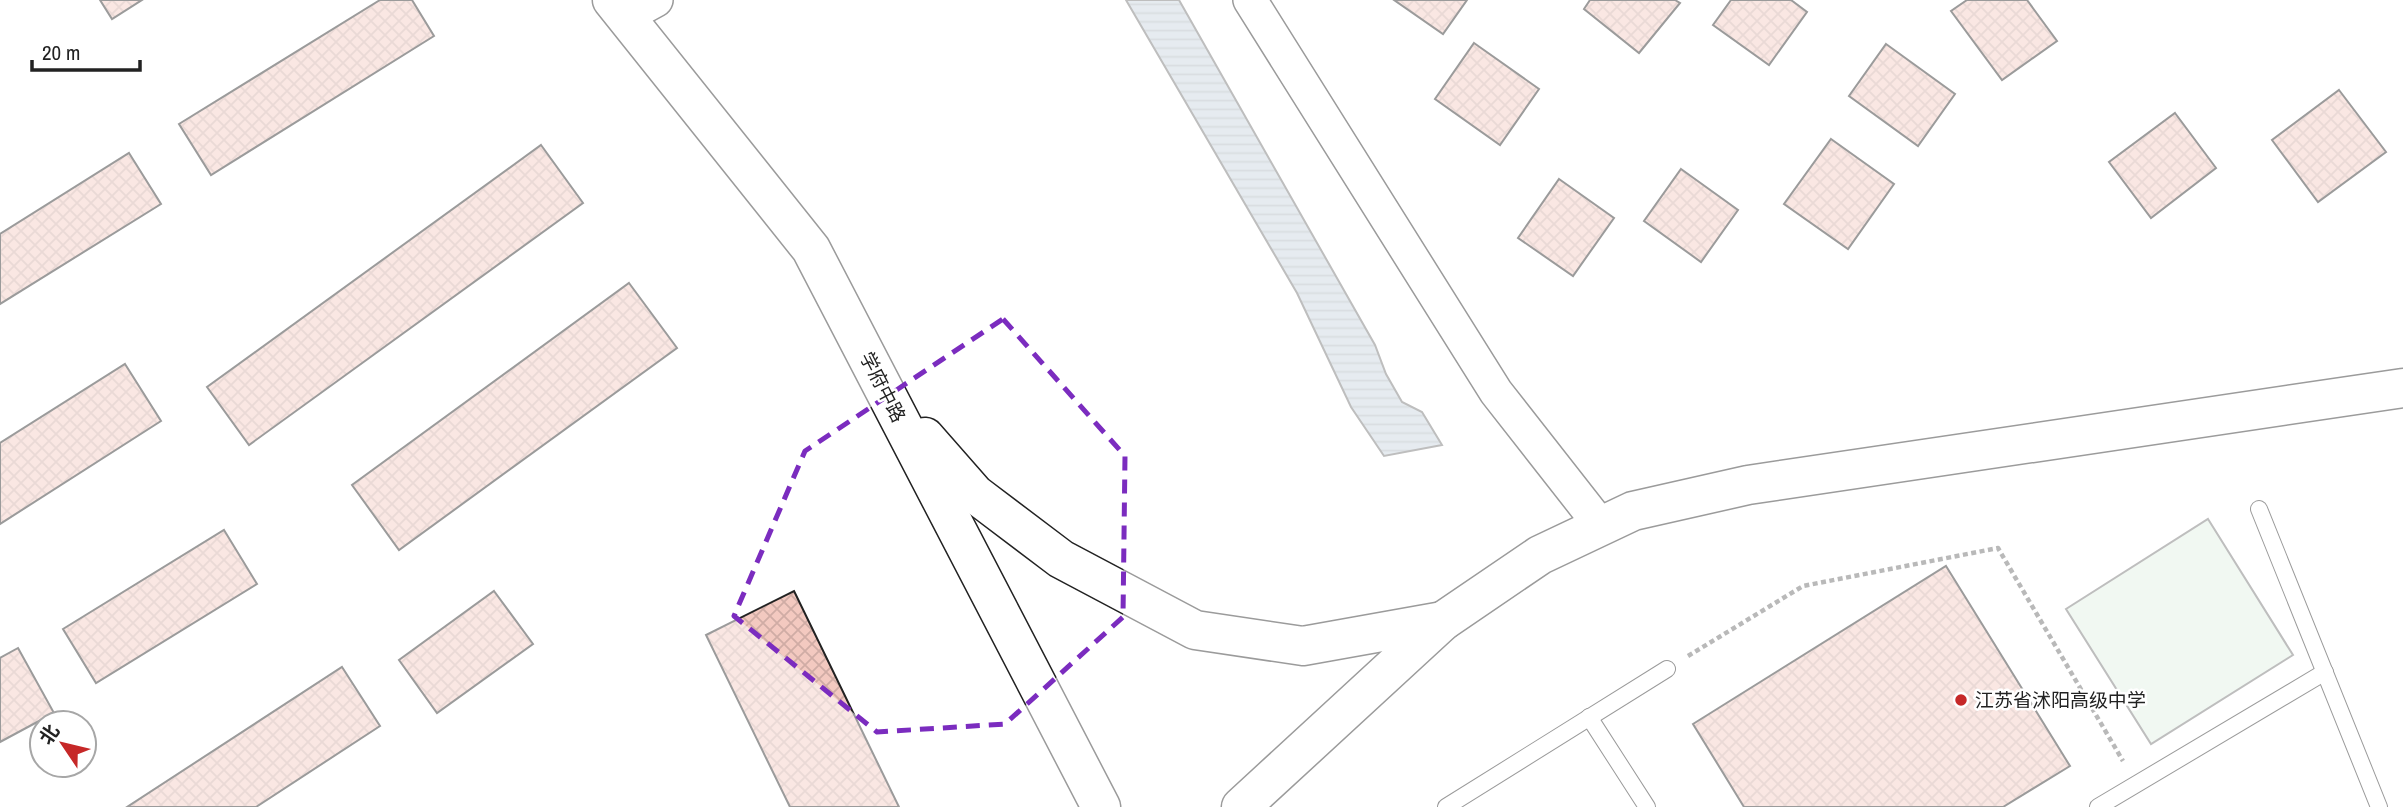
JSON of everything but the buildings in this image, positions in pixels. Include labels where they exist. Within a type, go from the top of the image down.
[{"type":"street","points":[[1250,0],[1496,392],[1601,526]]},
{"type":"street","name":"学府中路","points":[[631,6],[811,249],[1101,807]]},
{"type":"street","points":[[1241,807],[1443,621],[1540,555],[1633,511],[1748,485],[2403,388]]},
{"type":"street","points":[[886,393],[975,494],[1061,559],[1195,630],[1303,646],[1443,621]]},
{"type":"lane","points":[[2259,509],[2379,807]]},
{"type":"lane","points":[[1446,807],[1667,669]]},
{"type":"lane","points":[[2098,807],[2325,673]]},
{"type":"lane","points":[[1589,717],[1647,807]]},
{"type":"path","points":[[1667,669],[1804,586],[1998,548],[2137,784]]},
{"type":"highlighted area","points":[[1003,319],[1125,456],[1123,617],[1005,724],[877,732],[734,616],[805,451]]},
{"type":"green space","points":[[2208,519],[2293,655],[2151,744],[2066,609]]},
{"type":"shaded area","points":[[1126,0],[1179,0],[1375,345],[1386,374],[1402,402],[1422,412],[1442,445],[1384,456],[1351,407],[1297,293]]},
{"type":"place","name":"江苏省沭阳高级中学","points":[[1961,700]]}]
